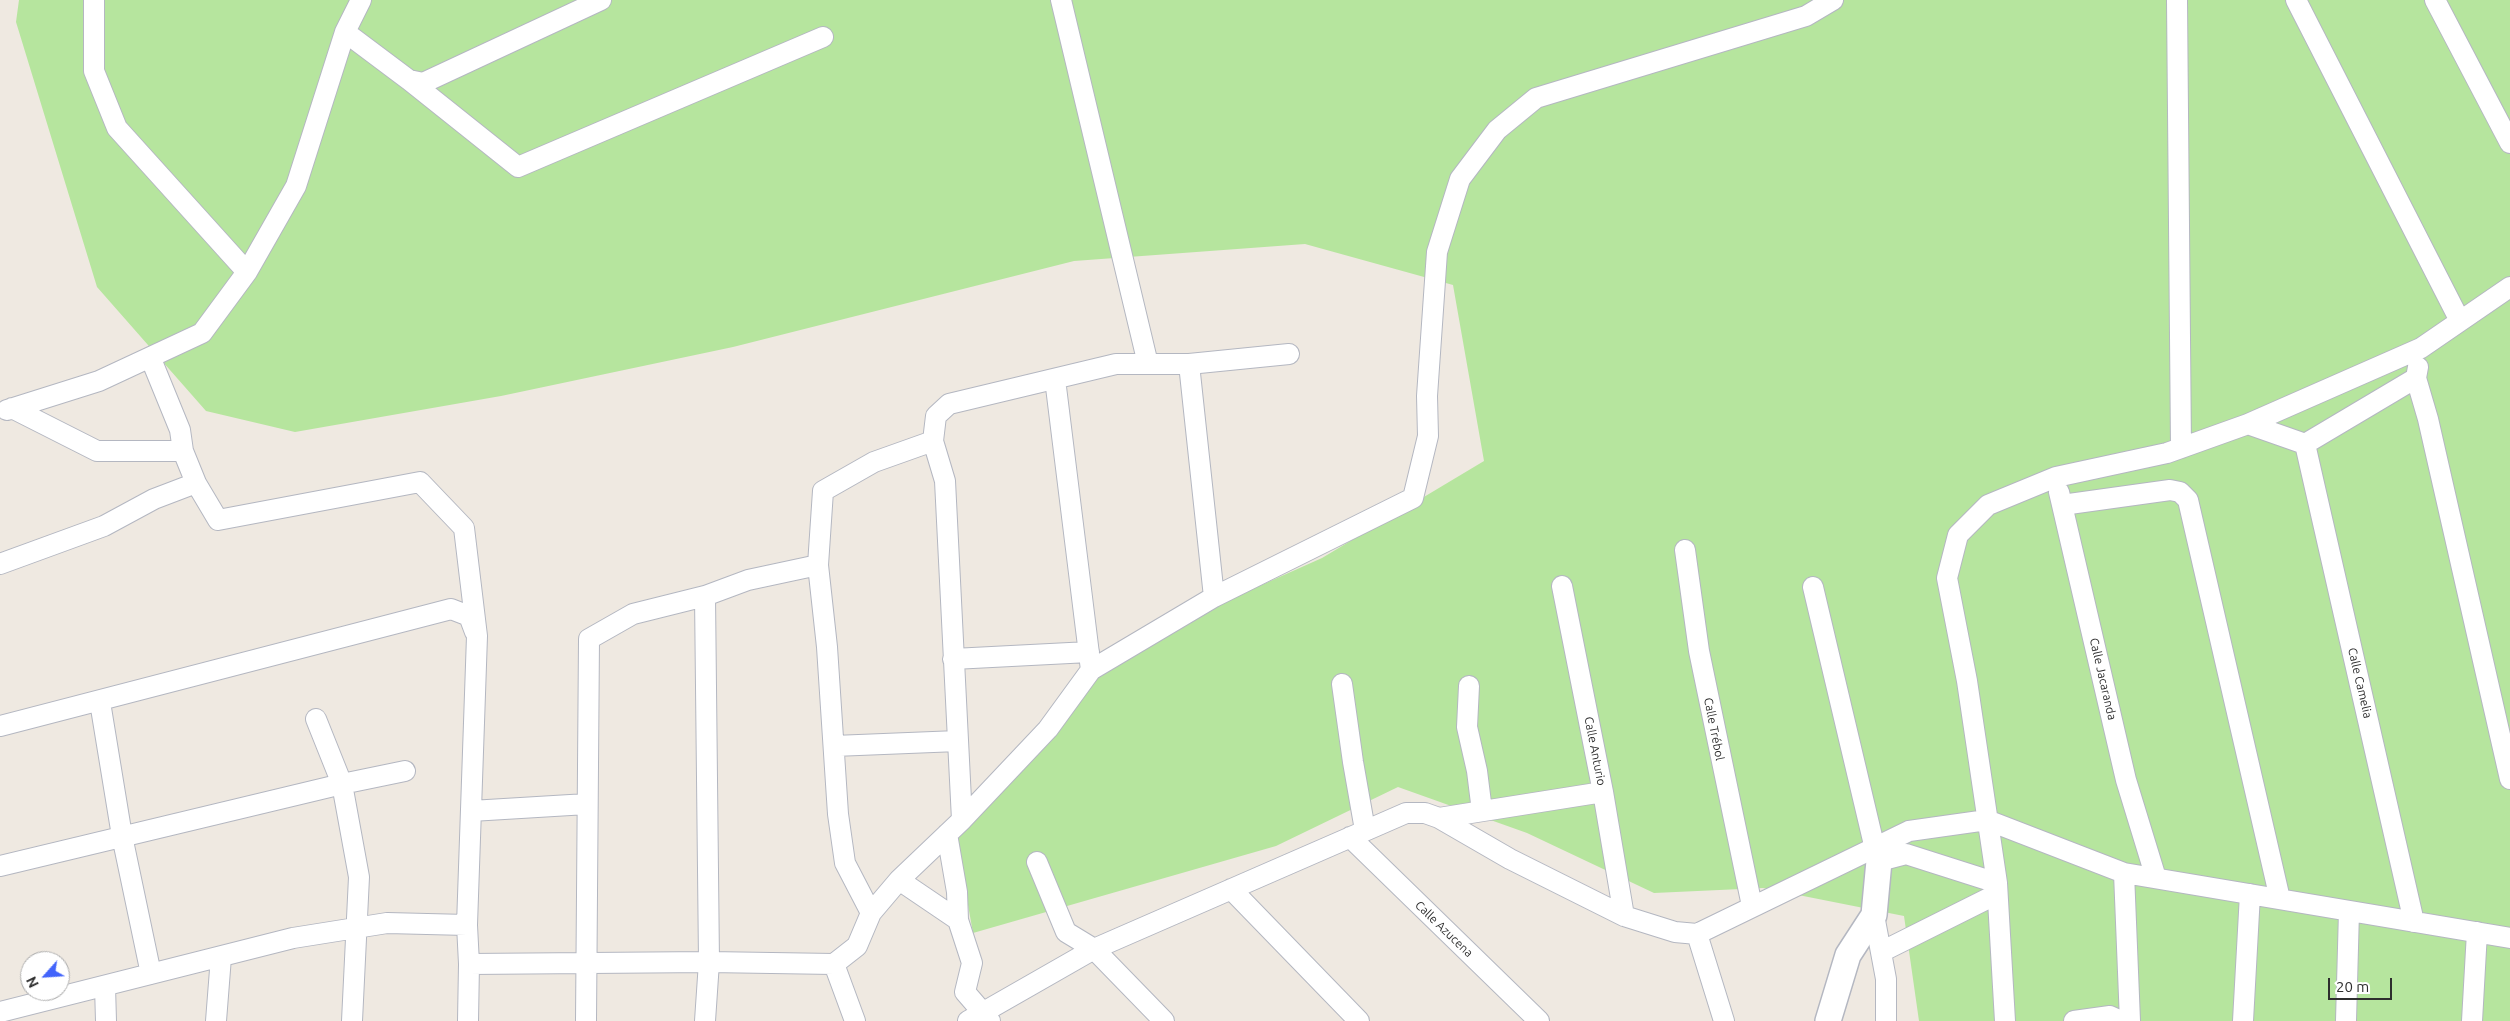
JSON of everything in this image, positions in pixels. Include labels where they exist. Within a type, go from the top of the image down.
[{"type":"street","points":[[94,0],[94,71],[117,128],[247,272]]},
{"type":"street","points":[[6,410],[99,381],[151,359],[202,334],[247,272],[296,186],[345,32],[361,0]]},
{"type":"street","points":[[409,80],[424,82],[601,0]]},
{"type":"street","points":[[1061,0],[1148,364]]},
{"type":"street","points":[[953,659],[1090,661],[1413,498],[1420,459],[1428,436],[1427,396],[1437,252],[1460,179],[1497,130],[1536,98],[1806,16],[1833,0]]},
{"type":"street","points":[[2177,0],[2181,448]]},
{"type":"street","points":[[2296,0],[2460,321]]},
{"type":"street","points":[[2435,0],[2510,143]]},
{"type":"street","points":[[345,32],[409,80],[518,167],[823,37]]},
{"type":"street","points":[[2005,1021],[1997,888],[1967,681],[1947,578],[1958,535],[1988,505],[2056,477],[2168,453],[2248,424],[2421,348],[2510,287]]},
{"type":"street","points":[[2421,348],[2416,378],[2430,429],[2510,779]]},
{"type":"street","points":[[962,820],[945,481],[933,441],[936,416],[949,404],[1116,364],[1189,364],[1289,354]]},
{"type":"street","points":[[151,359],[180,430],[183,450],[196,483],[218,520],[420,482],[464,528],[476,636],[467,925],[469,964],[468,1021]]},
{"type":"street","points":[[1189,364],[1214,597]]},
{"type":"street","points":[[2248,424],[2305,444],[2416,378]]},
{"type":"street","points":[[469,964],[709,962],[834,964],[857,946],[871,913],[899,880],[962,820],[1048,729],[1090,661],[1055,379]]},
{"type":"street","points":[[6,410],[97,452],[183,450]]},
{"type":"street","points":[[871,913],[845,863],[838,814],[818,565],[823,491],[874,462],[933,441]]},
{"type":"street","name":"Calle Camelia","points":[[2305,444],[2414,922]]},
{"type":"street","name":"Calle Jacaranda","points":[[2056,477],[2126,780],[2156,878]]},
{"type":"street","points":[[0,564],[104,526],[154,499],[196,483]]},
{"type":"street","points":[[2062,506],[2170,490],[2180,492],[2188,500],[2280,899]]},
{"type":"street","name":"Calle Trébol","points":[[1686,550],[1699,650],[1729,804],[1752,906]]},
{"type":"street","points":[[586,1021],[589,640],[633,614],[705,596],[748,580],[818,565]]},
{"type":"street","name":"Calle Anturio","points":[[1562,586],[1603,792],[1624,916]]},
{"type":"street","points":[[1813,587],[1877,855],[1874,914],[1886,979],[1886,1021]]},
{"type":"street","points":[[705,596],[709,962],[705,1021]]},
{"type":"street","points":[[0,726],[100,702],[451,610],[468,616],[476,636]]},
{"type":"street","points":[[1342,684],[1352,762],[1358,833]]},
{"type":"street","points":[[1469,686],[1467,727],[1477,771],[1482,811]]},
{"type":"street","points":[[100,702],[122,836],[151,974]]},
{"type":"street","points":[[316,719],[342,784],[359,877],[352,1021]]},
{"type":"street","points":[[834,746],[958,741]]},
{"type":"street","points":[[0,866],[342,784],[405,771]]},
{"type":"street","points":[[1439,818],[1603,792]]},
{"type":"street","points":[[471,811],[587,804]]},
{"type":"street","points":[[947,834],[957,892],[958,920],[972,963],[966,992],[980,1018],[1094,949],[1358,833],[1406,814],[1425,812],[1439,818],[1510,859],[1624,916],[1675,932],[1697,934],[1752,906],[1877,855],[1909,832],[1987,820],[2124,873],[2510,938]]},
{"type":"street","name":"Calle Azucena","points":[[1358,833],[1539,1021]]},
{"type":"street","points":[[1877,855],[1906,854],[1997,888]]},
{"type":"street","points":[[1037,862],[1066,932],[1094,949],[1164,1021]]},
{"type":"street","points":[[2124,873],[2130,1021]]},
{"type":"street","points":[[899,880],[958,920]]},
{"type":"street","points":[[1881,952],[1997,888]]},
{"type":"street","points":[[1231,889],[1359,1021]]},
{"type":"street","points":[[2243,1021],[2250,894]]},
{"type":"street","points":[[2346,1021],[2349,911]]},
{"type":"street","points":[[1828,1021],[1848,955],[1874,914]]},
{"type":"street","points":[[12,1013],[105,986],[221,958],[293,938],[387,923],[467,925]]},
{"type":"street","points":[[2472,1021],[2477,932]]},
{"type":"street","points":[[1697,934],[1724,1021]]},
{"type":"street","points":[[216,1021],[221,958]]},
{"type":"street","points":[[834,964],[855,1021]]},
{"type":"street","points":[[105,986],[106,1021]]},
{"type":"street","points":[[2074,1021],[2110,1016],[2121,1021]]},
{"type":"green space","points":[[19,0],[2510,0],[2510,1021],[1919,1021],[1904,916],[1763,888],[1654,893],[1527,833],[1398,787],[1276,846],[973,933],[952,815],[1043,732],[1097,667],[1210,608],[1322,558],[1484,461],[1453,285],[1305,244],[1074,261],[733,347],[501,396],[295,432],[206,411],[97,287],[16,22]]}]
